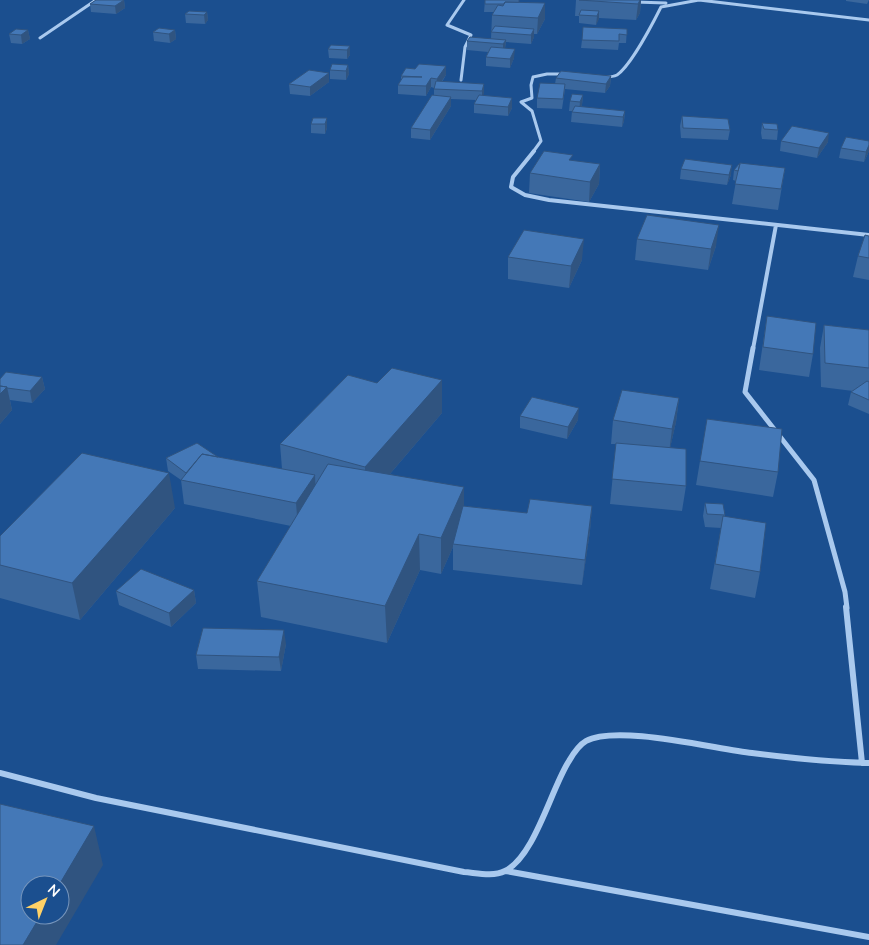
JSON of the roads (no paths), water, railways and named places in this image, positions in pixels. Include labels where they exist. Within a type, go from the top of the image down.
[{"type":"street","points":[[40,38],[96,0]]},
{"type":"street","points":[[461,80],[465,43],[471,35],[448,25],[464,0]]},
{"type":"street","points":[[600,77],[615,76],[621,71],[648,34],[661,7],[672,4],[699,0],[869,20]]},
{"type":"street","points":[[633,2],[672,4]]},
{"type":"street","points":[[569,74],[547,74],[532,77],[532,98],[521,102],[532,111],[542,140],[512,177],[511,187],[525,195],[549,200],[869,235]]},
{"type":"street","points":[[506,871],[518,863],[545,813],[571,755],[587,741],[606,734],[630,735],[753,753],[865,763],[845,592],[814,480],[745,392],[776,225]]},
{"type":"street","points":[[0,773],[96,798],[454,870],[486,874],[506,871],[869,938]]}]
